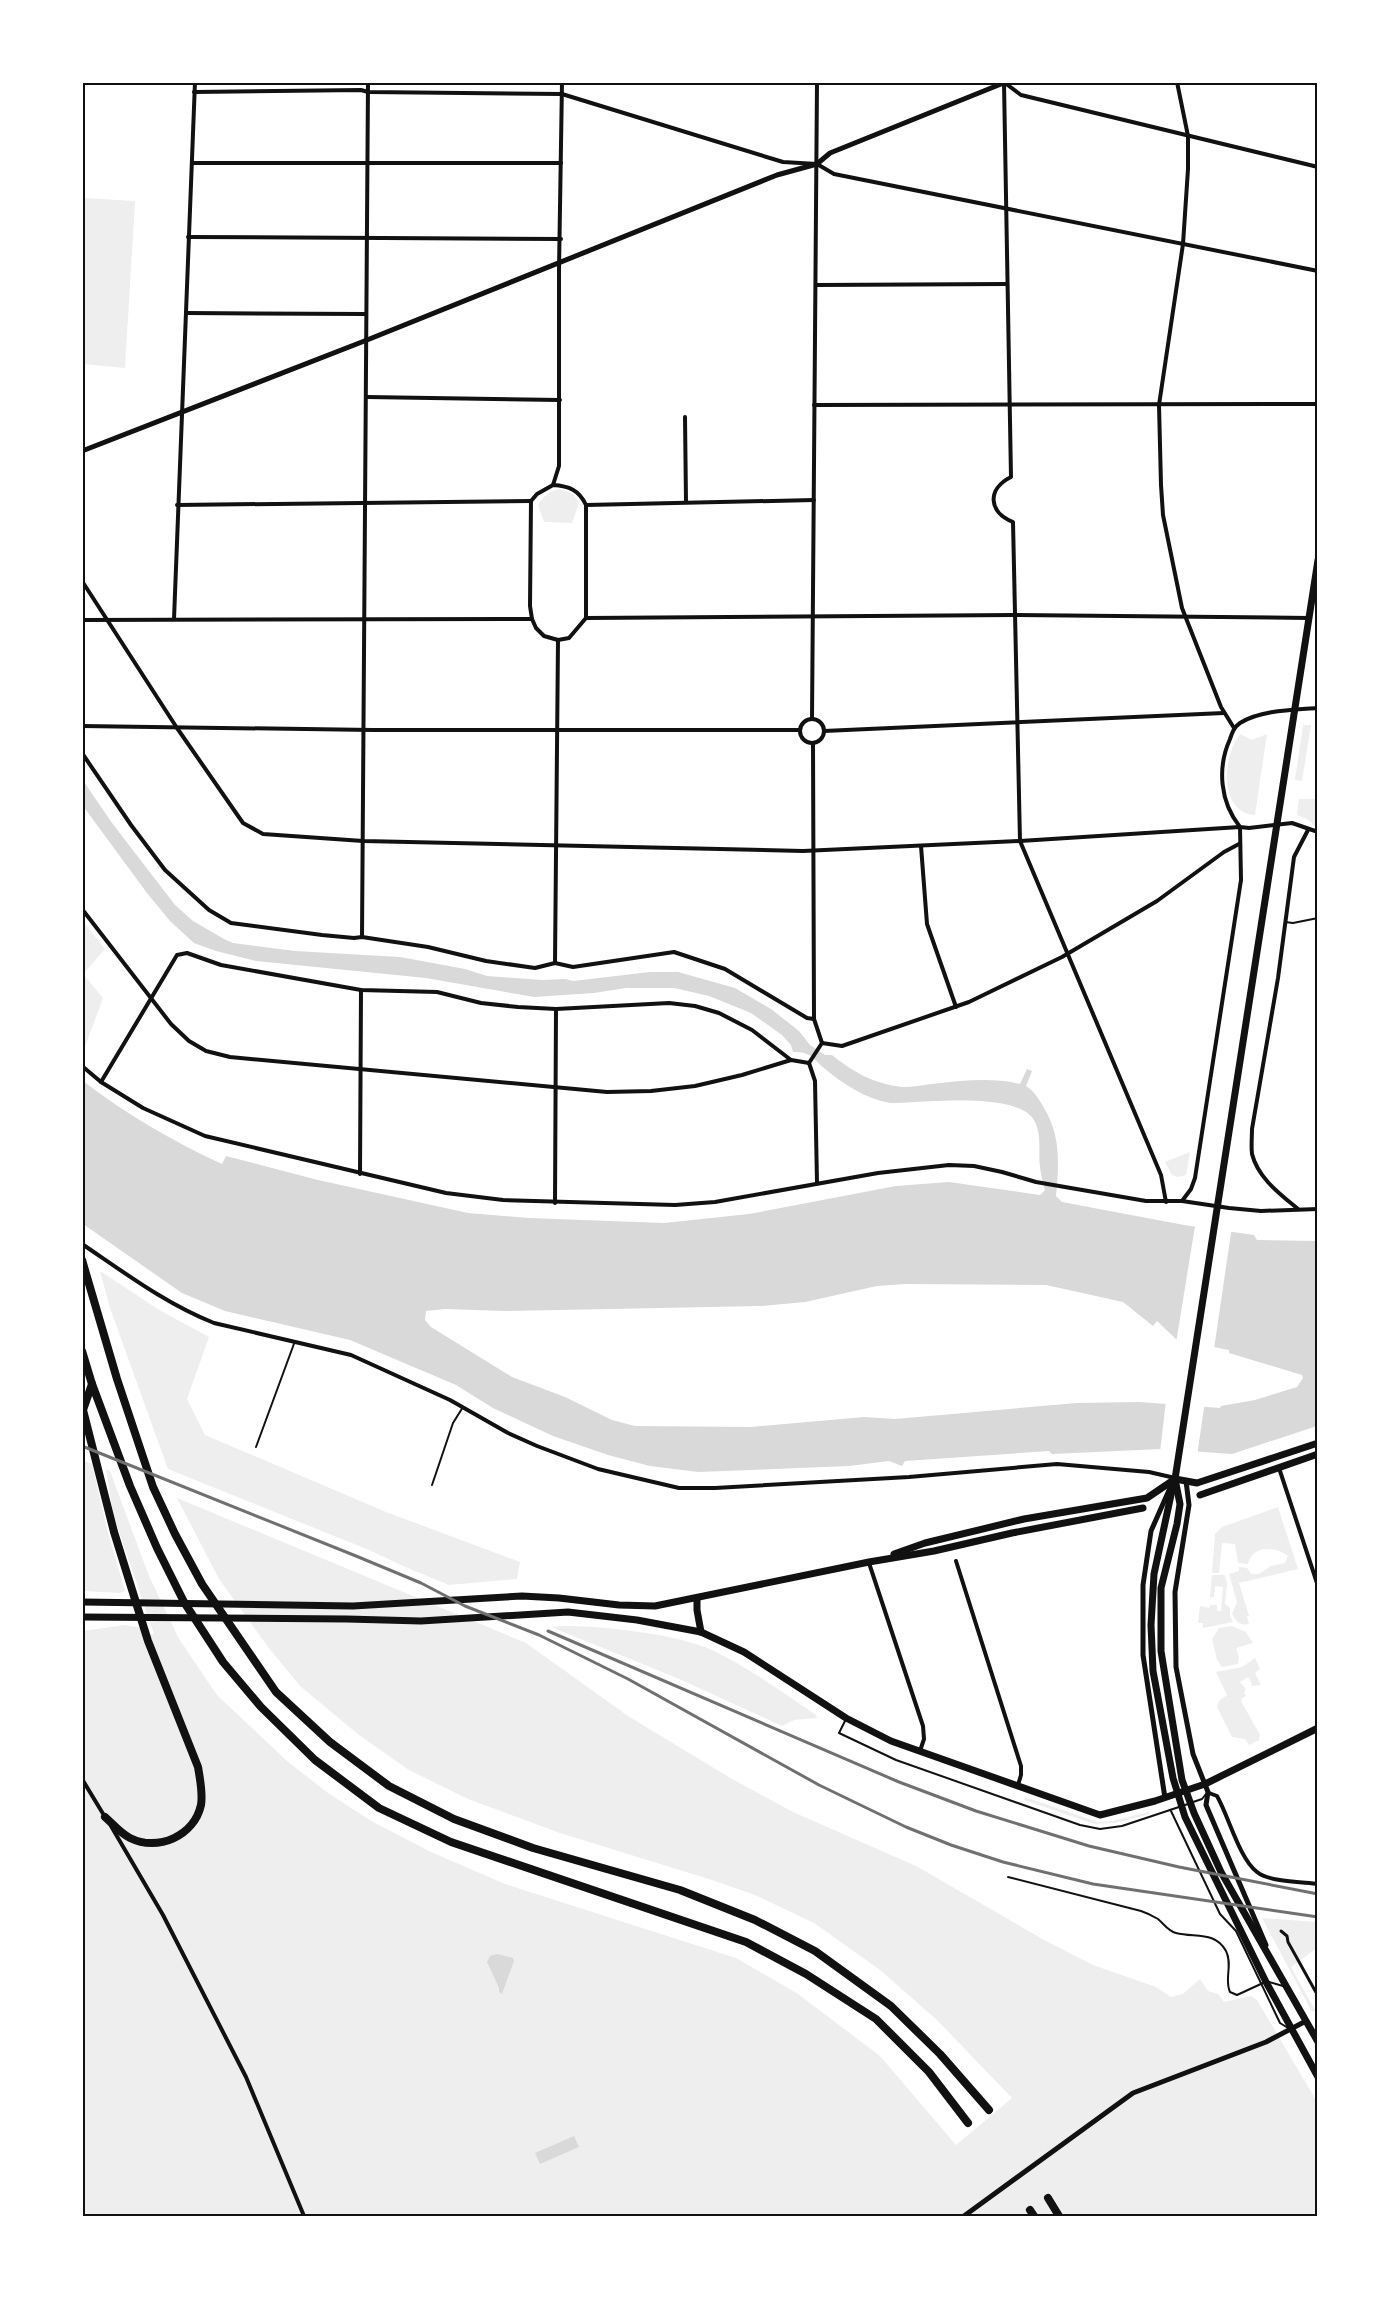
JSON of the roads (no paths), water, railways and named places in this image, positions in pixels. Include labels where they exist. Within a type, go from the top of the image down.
[{"type":"highway","points":[[82,1260],[136,1439],[153,1487],[209,1594],[276,1692],[330,1742],[389,1786],[454,1819],[533,1848],[680,1890],[754,1920],[815,1951],[891,2006],[940,2054],[989,2110]]},
{"type":"highway","points":[[82,1352],[130,1486],[184,1602],[223,1662],[261,1707],[315,1760],[379,1808],[451,1842],[746,1942],[806,1974],[876,2019],[929,2072],[968,2123]]},
{"type":"highway","points":[[92,1384],[83,1410],[114,1532],[148,1641],[198,1767],[201,1788],[201,1806],[191,1826],[180,1836],[166,1842],[151,1844],[132,1839],[121,1833],[105,1816]]},
{"type":"highway","points":[[1048,2198],[1059,2217]]},
{"type":"main road","points":[[1317,560],[1178,1463],[1153,1579],[1151,1625],[1153,1671],[1173,1778],[1185,1817],[1263,1983],[1317,2077]]},
{"type":"main road","points":[[881,1560],[925,1543],[1013,1522],[1147,1498],[1175,1479],[1197,1483],[1317,1443]]},
{"type":"main road","points":[[1200,1495],[1317,1454]]},
{"type":"main road","points":[[1175,1479],[1180,1504],[1178,1524],[1161,1588],[1160,1618],[1163,1671],[1180,1770],[1194,1813],[1216,1862],[1317,2042]]},
{"type":"main road","points":[[82,1602],[392,1605],[522,1596],[649,1606],[697,1599],[869,1562],[1143,1508]]},
{"type":"main road","points":[[697,1599],[697,1614],[701,1632]]},
{"type":"main road","points":[[82,1617],[421,1621],[568,1612],[637,1620],[701,1632],[744,1652],[846,1718],[891,1741],[1100,1815],[1197,1787],[1207,1788],[1317,1728]]},
{"type":"street","points":[[174,619],[195,82]]},
{"type":"street","points":[[362,937],[368,82]]},
{"type":"street","points":[[553,485],[560,466],[562,82]]},
{"type":"street","points":[[812,719],[817,82]]},
{"type":"street","points":[[1177,82],[1188,136],[1188,169],[1183,244],[1159,405],[1163,515],[1185,616],[1224,713],[1234,728]]},
{"type":"street","points":[[82,451],[158,420],[182,414],[777,174],[817,164],[830,153],[1005,83]]},
{"type":"street","points":[[1005,83],[1021,95],[1317,167]]},
{"type":"street","points":[[1005,83],[1006,284],[1011,404],[1011,477],[1001,482],[993,500],[997,511],[1004,519],[1013,522],[1020,841],[1161,1175],[1166,1202]]},
{"type":"street","points":[[194,92],[361,90],[368,92],[562,94],[783,162],[817,164],[834,174],[1317,271]]},
{"type":"street","points":[[192,163],[561,163]]},
{"type":"street","points":[[188,237],[561,239]]},
{"type":"street","points":[[816,285],[1006,284]]},
{"type":"street","points":[[186,313],[366,314]]},
{"type":"street","points":[[367,397],[560,400]]},
{"type":"street","points":[[814,405],[1317,404]]},
{"type":"street","points":[[685,417],[686,502]]},
{"type":"street","points":[[553,485],[565,486],[574,490],[582,495],[586,505],[586,618],[569,638],[558,640],[544,636],[532,619],[531,501],[537,494],[553,485]]},
{"type":"street","points":[[586,505],[814,500]]},
{"type":"street","points":[[177,505],[531,501]]},
{"type":"street","points":[[82,581],[177,728],[243,823],[263,834],[363,841],[812,851],[1020,841],[1240,826],[1249,828],[1292,823],[1317,832]]},
{"type":"street","points":[[586,618],[1015,615],[1317,617]]},
{"type":"street","points":[[82,620],[532,619]]},
{"type":"street","points":[[555,963],[558,640]]},
{"type":"street","points":[[1182,1201],[1191,1189],[1195,1178],[1241,880],[1240,826],[1228,809],[1222,781],[1224,757],[1234,728],[1255,717],[1295,710],[1317,709]]},
{"type":"street","points":[[824,731],[1224,713]]},
{"type":"street","points":[[812,719],[818,720],[823,725],[824,731],[823,737],[813,743],[802,738],[800,730],[805,721],[812,719]]},
{"type":"street","points":[[82,726],[364,730],[800,730]]},
{"type":"street","points":[[813,743],[814,1019],[822,1043]]},
{"type":"street","points":[[82,753],[165,870],[209,910],[231,923],[322,935],[362,937],[428,947],[486,961],[536,968],[555,963],[573,967],[674,952],[725,969],[807,1018],[814,1019]]},
{"type":"street","points":[[1299,1210],[1265,1179],[1252,1151],[1251,1129],[1260,1070],[1266,1054],[1294,856],[1308,830]]},
{"type":"street","points":[[822,1043],[842,1046],[956,1007],[1068,954],[1157,901],[1224,852],[1239,844]]},
{"type":"street","points":[[921,846],[927,924],[956,1007]]},
{"type":"street","points":[[82,909],[171,1024],[189,1041],[206,1051],[230,1057],[607,1092],[694,1086],[742,1075],[791,1060],[809,1063]]},
{"type":"street","points":[[101,1082],[177,955],[187,953],[221,965],[361,990],[437,992],[480,1003],[556,1009],[669,1003],[695,1006],[719,1013],[752,1030],[791,1060]]},
{"type":"street","points":[[360,1174],[361,990]]},
{"type":"street","points":[[555,1203],[556,1009]]},
{"type":"street","points":[[809,1063],[822,1043]]},
{"type":"street","points":[[809,1063],[815,1081],[817,1183]]},
{"type":"street","points":[[82,1066],[101,1082],[143,1108],[205,1136],[446,1193],[503,1200],[675,1206],[715,1202],[913,1168],[949,1165],[974,1166],[1036,1182],[1146,1201],[1182,1201],[1242,1210],[1317,1209]]},
{"type":"street","points":[[82,1244],[152,1292],[189,1313],[214,1323],[351,1355],[463,1407],[508,1433],[550,1451],[598,1469],[679,1488],[909,1477],[1058,1464],[1149,1472],[1175,1479],[1151,1531],[1143,1585],[1143,1655],[1168,1796]]},
{"type":"street","points":[[1279,1468],[1317,1586]]},
{"type":"street","points":[[1186,1481],[1189,1505],[1176,1592],[1176,1667],[1193,1754],[1207,1788],[1206,1805],[1270,1955]]},
{"type":"street","points":[[956,1561],[1021,1766],[1018,1785]]},
{"type":"street","points":[[869,1562],[923,1726],[924,1739],[920,1751]]},
{"type":"street","points":[[82,1779],[163,1915],[241,2066],[304,2217]]},
{"type":"street","points":[[1207,1788],[1217,1796],[1245,1857],[1257,1873],[1279,1880],[1317,1884]]},
{"type":"street","points":[[1281,1931],[1287,1936],[1317,1996]]},
{"type":"street","points":[[964,2217],[1133,2094],[1266,2042],[1306,2021]]},
{"type":"lane","points":[[1285,922],[1293,923],[1317,918]]},
{"type":"lane","points":[[256,1447],[294,1341]]},
{"type":"lane","points":[[432,1485],[453,1423],[463,1407]]},
{"type":"lane","points":[[846,1718],[839,1733],[896,1760],[1080,1825],[1100,1829],[1122,1826],[1202,1799],[1207,1788]]},
{"type":"lane","points":[[1171,1810],[1220,1914],[1236,1930],[1263,1983]]},
{"type":"lane","points":[[1008,1877],[1141,1911],[1158,1919],[1175,1933],[1210,1937],[1219,1942],[1226,1952],[1229,1962],[1227,1984],[1230,1992],[1237,1995],[1263,1983],[1286,1987]]},
{"type":"railway","points":[[82,1446],[356,1556],[421,1583],[465,1606],[539,1635],[628,1679],[819,1785],[906,1827],[951,1845],[1003,1862],[1093,1884],[1318,1917]]},
{"type":"railway","points":[[548,1631],[899,1782],[976,1811],[1089,1846],[1179,1867],[1318,1894]]}]
